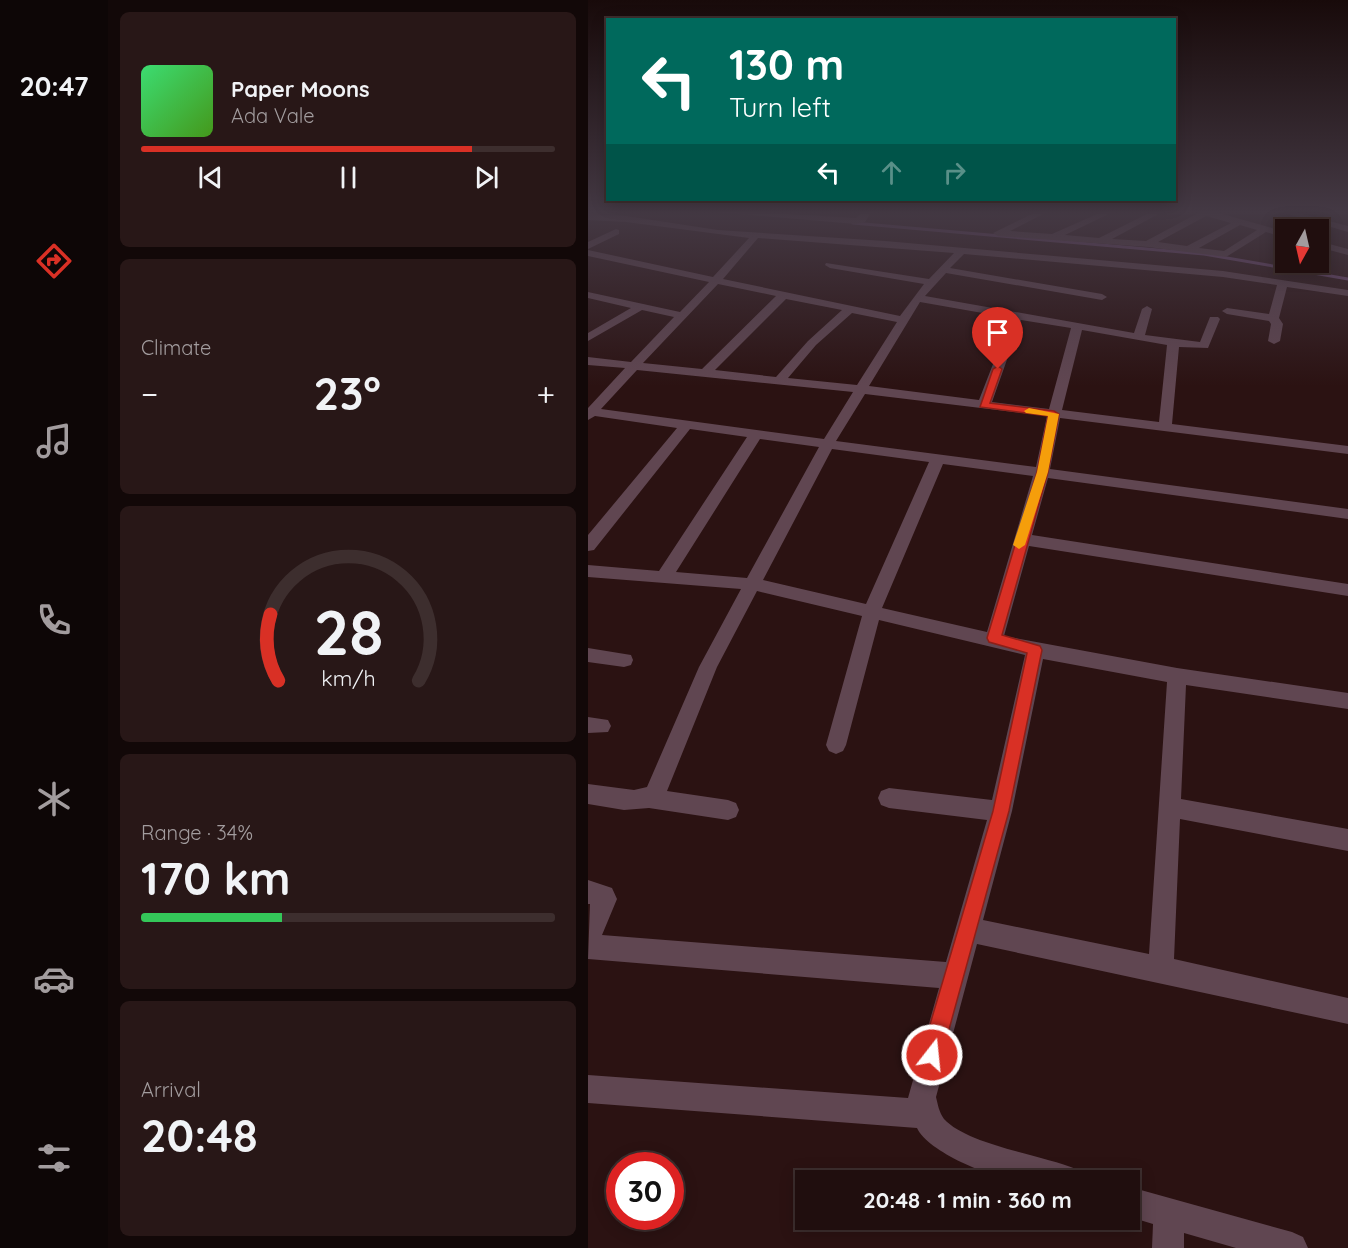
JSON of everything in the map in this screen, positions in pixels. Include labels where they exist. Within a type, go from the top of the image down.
[{"type":"street","points":[[663,269],[902,320]]},
{"type":"street","points":[[590,414],[632,366],[727,269]]},
{"type":"street","points":[[855,269],[930,282]]},
{"type":"street","points":[[1165,269],[1222,274],[1348,293]]},
{"type":"street","points":[[652,798],[708,667],[828,442],[902,320],[930,282],[943,270],[1102,297]]},
{"type":"street","points":[[1274,341],[1276,324],[1273,318],[1283,284]]},
{"type":"street","points":[[706,372],[784,295]]},
{"type":"street","points":[[588,296],[683,316]]},
{"type":"street","points":[[917,298],[1173,343],[1204,346],[1214,319]]},
{"type":"street","points":[[588,338],[641,306]]},
{"type":"street","points":[[779,381],[813,343],[850,309]]},
{"type":"street","points":[[1138,337],[1147,309]]},
{"type":"street","points":[[1227,311],[1273,318]]},
{"type":"street","points":[[984,405],[1018,314]]},
{"type":"street","points":[[994,638],[1042,472],[1054,414],[1077,326]]},
{"type":"street","points":[[1165,428],[1173,343]]},
{"type":"street","points":[[588,361],[706,372],[1348,450]]},
{"type":"street","points":[[590,414],[828,442],[1348,514]]},
{"type":"street","points":[[588,546],[687,424]]},
{"type":"street","points":[[664,577],[757,433]]},
{"type":"street","points":[[836,745],[873,611],[938,458]]},
{"type":"street","points":[[1021,539],[1348,590]]},
{"type":"street","points":[[588,571],[752,584],[994,638],[1035,650],[1177,676],[1348,701]]},
{"type":"street","points":[[1034,1170],[958,1145],[938,1133],[924,1114],[922,1097],[926,1075],[1001,811],[1035,650]]},
{"type":"street","points":[[588,655],[624,660]]},
{"type":"street","points":[[1161,969],[1172,807],[1177,676]]},
{"type":"street","points":[[588,794],[642,801],[652,798],[728,810]]},
{"type":"street","points":[[889,798],[1001,811]]},
{"type":"street","points":[[1172,807],[1348,840]]},
{"type":"street","points":[[588,892],[603,896],[605,899],[588,938]]},
{"type":"street","points":[[969,930],[1161,969],[1348,1011]]},
{"type":"street","points":[[588,946],[954,976]]},
{"type":"street","points":[[588,1089],[924,1114]]},
{"type":"street","points":[[1140,1205],[1292,1248]]},
{"type":"street","points":[[1168,1248],[1169,1215]]},
{"type":"waterway","points":[[1292,269],[1348,279]]},
{"type":"slow traffic","points":[[1019,545],[1042,472],[1054,414],[1029,411]]},
{"type":"route","points":[[932,1055],[1001,811],[1035,650],[994,638],[1042,472],[1054,414],[984,405],[998,369]]}]
